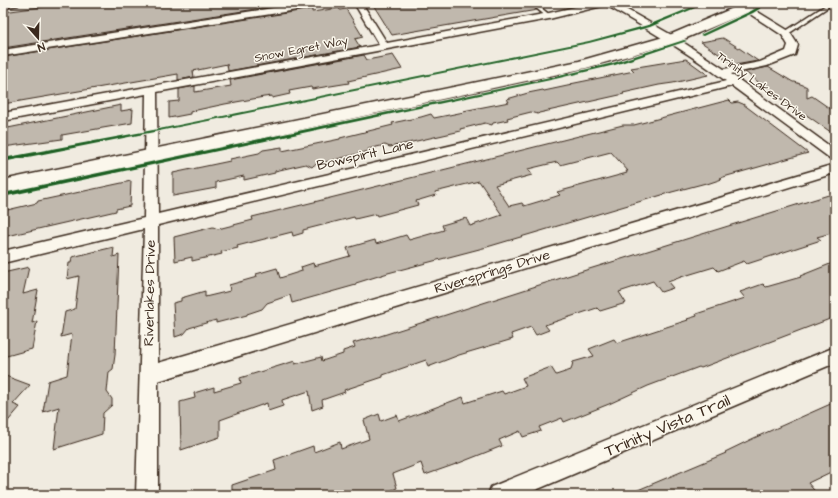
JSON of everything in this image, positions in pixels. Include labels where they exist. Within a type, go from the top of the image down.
[{"type":"main road","points":[[3,187],[581,65],[672,39],[749,6]]},
{"type":"street","points":[[3,5],[15,3]]},
{"type":"street","points":[[3,53],[322,3]]},
{"type":"street","points":[[358,3],[385,47]]},
{"type":"street","name":"Snow Egret Way","points":[[3,117],[549,16],[603,3]]},
{"type":"street","name":"Trinity Lakes Drive","points":[[609,3],[672,39],[734,82],[835,156]]},
{"type":"street","points":[[721,73],[763,64],[791,53],[793,45],[786,33],[749,6]]},
{"type":"street","name":"Bowspirit Lane","points":[[3,257],[734,82]]},
{"type":"street","name":"Riverlakes Drive","points":[[147,495],[152,156],[151,90]]},
{"type":"street","name":"Riversprings Drive","points":[[148,375],[835,168]]},
{"type":"street","name":"Trinity Vista Trail","points":[[499,495],[835,355]]},
{"type":"lane","points":[[532,3],[549,16]]},
{"type":"lane","points":[[786,33],[832,3]]},
{"type":"building","points":[[71,3],[295,3],[3,48],[3,12]]},
{"type":"building","points":[[372,3],[529,3],[537,10],[392,35]]},
{"type":"building","points":[[339,8],[340,10],[346,9],[363,37],[355,39],[360,47],[228,71],[227,64],[193,71],[194,77],[178,80],[178,74],[3,104],[3,57],[312,9],[312,12]]},
{"type":"building","points":[[723,38],[758,61],[735,65],[701,42]]},
{"type":"building","points":[[364,55],[367,60],[393,55],[402,69],[348,81],[349,83],[289,91],[290,94],[272,98],[272,96],[264,97],[225,104],[190,112],[190,114],[169,118],[169,102],[179,101],[179,89],[195,86],[195,92],[231,86],[230,80]]},
{"type":"building","points":[[686,59],[708,75],[623,93],[624,94],[538,114],[531,112],[507,118],[508,120],[493,123],[492,125],[485,123],[460,129],[461,131],[390,147],[385,145],[368,149],[369,151],[314,165],[312,167],[306,164],[244,180],[244,176],[216,182],[216,188],[173,196],[173,173],[230,161],[230,159],[259,153],[263,150],[282,147],[282,151],[340,139],[393,125],[392,123],[431,114],[434,118],[509,102],[507,99],[528,93],[544,91],[634,71],[631,68]]},
{"type":"building","points":[[768,67],[793,82],[807,87],[807,98],[812,96],[835,112],[835,135],[805,114],[802,115],[745,72]]},
{"type":"building","points":[[729,100],[732,103],[738,102],[743,104],[808,153],[720,178],[722,179],[707,184],[672,192],[487,247],[388,273],[356,283],[356,285],[292,303],[290,295],[267,303],[262,309],[247,315],[216,323],[216,320],[189,328],[184,334],[175,337],[173,303],[181,301],[181,298],[205,291],[205,297],[230,291],[229,285],[257,277],[256,274],[277,268],[280,278],[302,271],[301,267],[313,263],[314,266],[350,256],[347,248],[375,240],[376,244],[406,235],[409,240],[444,230],[442,225],[466,218],[470,226],[502,215],[479,181],[435,192],[436,195],[416,201],[418,205],[377,216],[376,214],[355,219],[354,217],[303,230],[303,233],[293,236],[292,232],[237,246],[238,248],[221,252],[222,254],[192,261],[192,257],[175,261],[174,237],[213,227],[218,229],[253,220],[252,217],[623,125],[634,125]],"holes":[[[611,152],[628,171],[626,171],[627,173],[557,192],[560,195],[524,206],[522,203],[509,206],[495,185],[532,175],[528,169],[557,162],[560,165]]]},
{"type":"building","points":[[121,105],[121,111],[133,109],[132,123],[62,135],[62,139],[3,147],[3,129]]},
{"type":"building","points":[[131,181],[130,206],[116,209],[116,211],[3,237],[3,211],[37,203],[38,201]]},
{"type":"building","points":[[835,193],[835,232],[817,237],[821,240],[747,264],[744,261],[718,271],[714,267],[681,277],[668,282],[673,288],[661,292],[653,281],[619,292],[626,303],[600,311],[597,308],[545,325],[549,330],[536,335],[531,327],[511,334],[513,339],[459,355],[428,367],[426,360],[344,390],[345,392],[322,400],[323,406],[312,410],[309,391],[282,400],[283,406],[268,411],[267,403],[220,420],[220,437],[181,450],[180,402],[195,398],[194,393],[214,387],[214,391],[241,383],[240,378],[295,361],[295,364],[321,357],[322,361],[343,354],[343,351],[355,347],[353,343],[371,339],[586,270]]},
{"type":"building","points":[[114,247],[113,257],[119,255],[115,355],[113,369],[109,372],[107,392],[112,399],[112,405],[103,413],[102,434],[54,449],[59,407],[43,412],[48,381],[67,375],[72,334],[61,337],[65,312],[75,309],[79,276],[67,279],[69,263],[71,263],[72,257]]},
{"type":"building","points":[[835,262],[835,317],[701,368],[699,367],[648,386],[564,422],[562,418],[539,427],[541,431],[523,437],[520,431],[499,440],[502,446],[425,475],[421,463],[393,474],[397,488],[380,495],[232,495],[232,485],[276,470],[274,460],[313,446],[314,452],[340,442],[341,449],[369,439],[364,420],[379,414],[381,421],[397,415],[399,421],[463,397],[465,403],[502,391],[504,394],[526,386],[522,378],[551,367],[556,375],[571,370],[573,362],[594,356],[589,349],[614,339],[617,343],[688,320],[687,319],[697,316],[696,314],[745,298],[740,292],[763,284],[766,287],[801,277],[800,276]]},
{"type":"building","points":[[29,267],[23,294],[38,290],[32,323],[37,321],[32,349],[3,357],[3,273]]},
{"type":"building","points":[[3,375],[30,385],[13,404],[20,407],[3,427]]},
{"type":"building","points":[[835,402],[835,470],[808,483],[818,495],[626,495],[726,453],[725,452],[754,438]]},
{"type":"cycle path","points":[[3,160],[164,129],[589,42],[649,26],[705,3]]},
{"type":"cycle path","points":[[702,35],[752,12],[767,3]]},
{"type":"cycle path","points":[[3,195],[555,78],[614,64],[685,41]]}]
